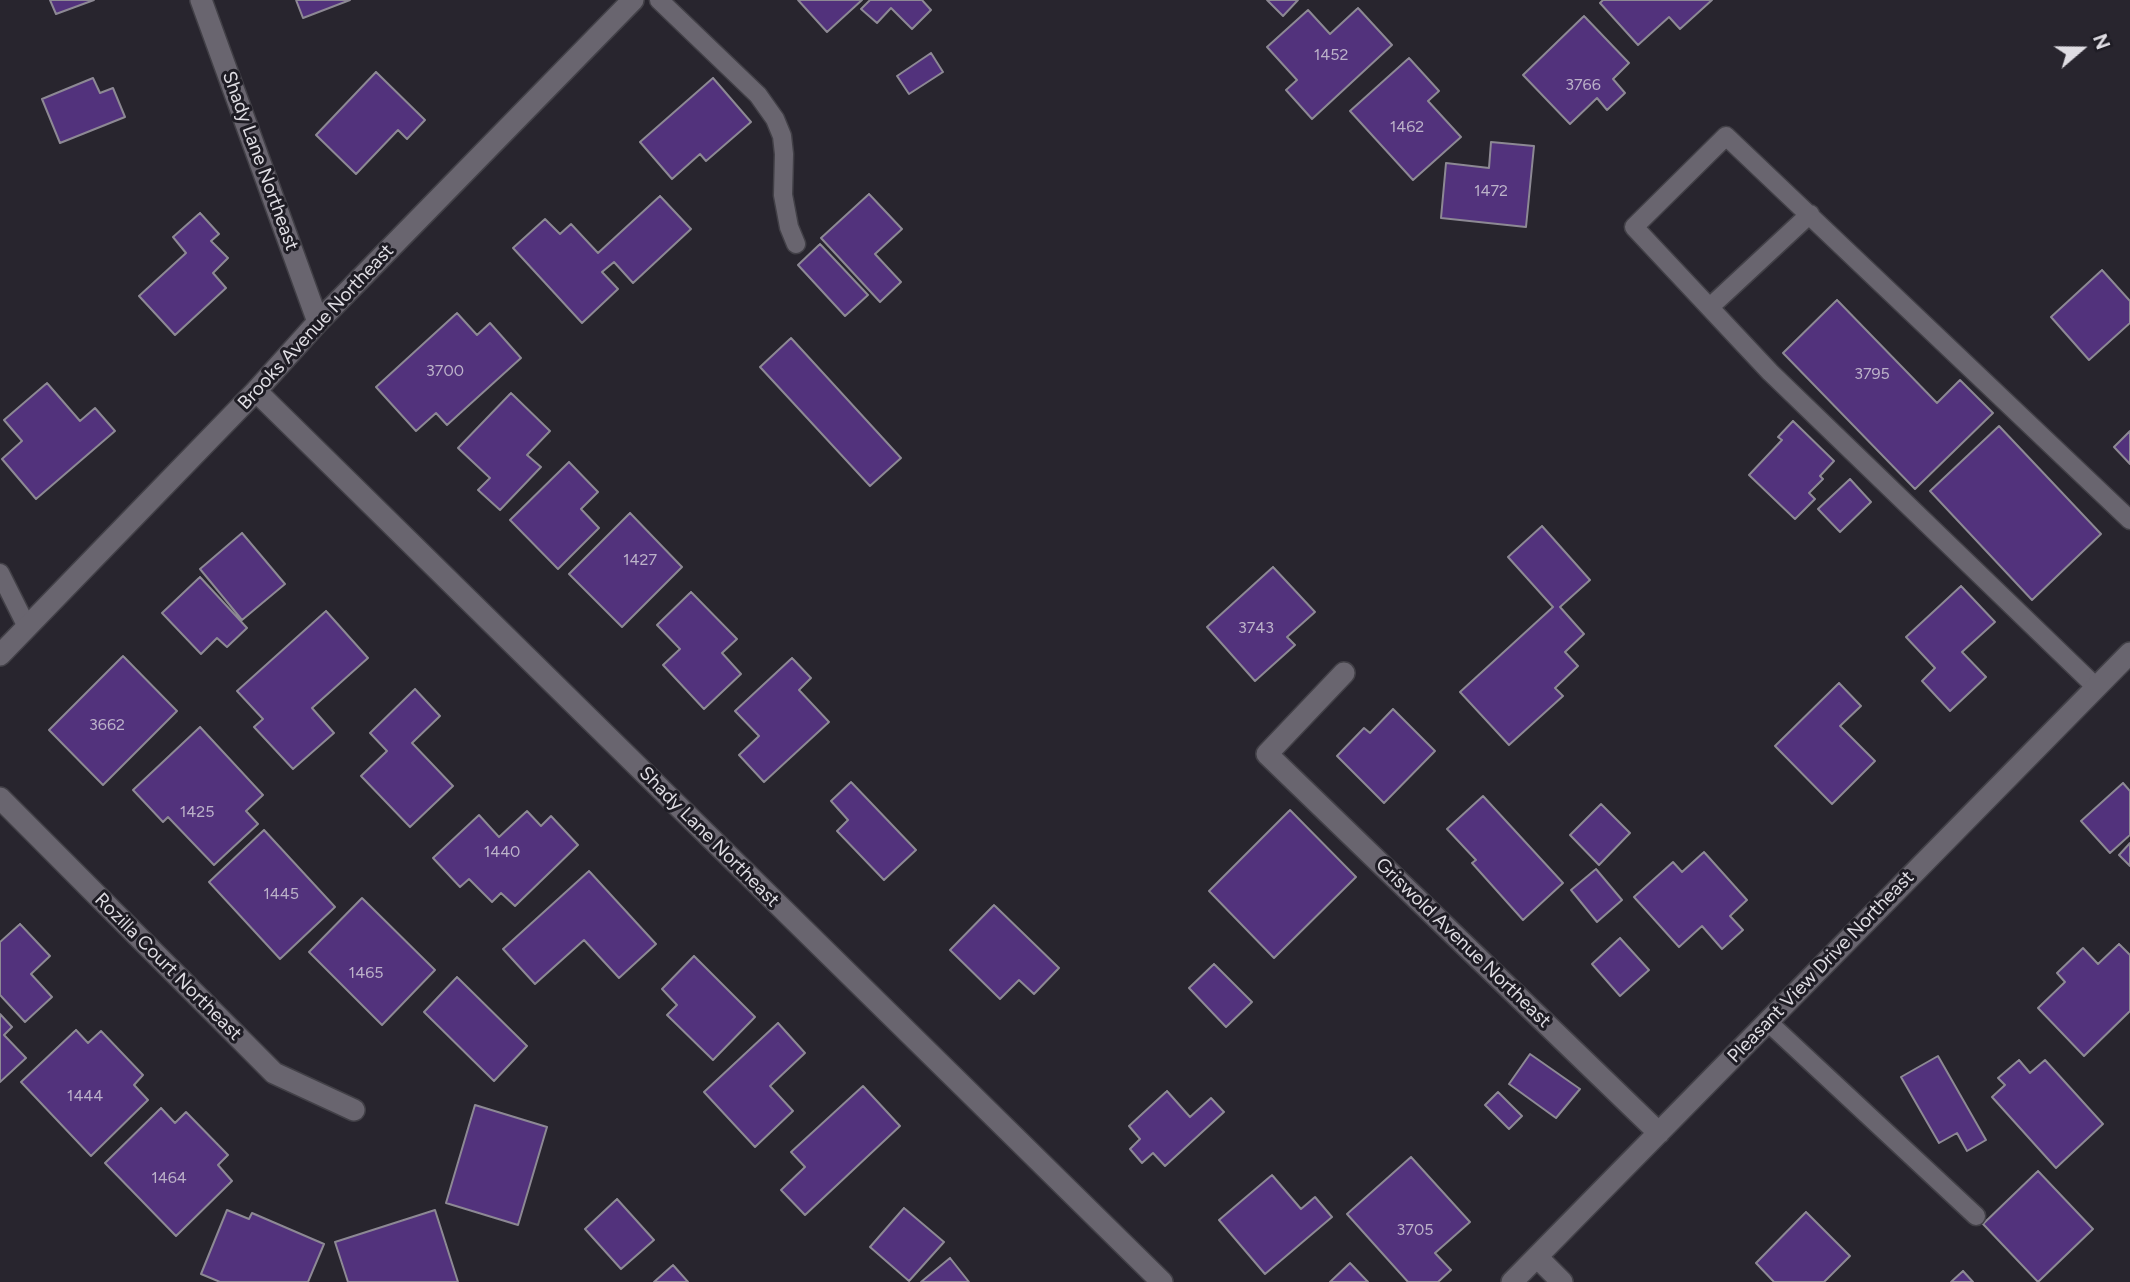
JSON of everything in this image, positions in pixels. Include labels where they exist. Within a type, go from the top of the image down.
[{"type":"street","name":"Shady Lane Northeast","points":[[201,0],[318,322]]},
{"type":"street","name":"Brooks Avenue Northeast","points":[[0,655],[256,391],[318,322],[633,0]]},
{"type":"street","name":"Shady Lane Northeast","points":[[256,391],[1162,1282]]},
{"type":"street","name":"Pleasant View Drive Northeast","points":[[1512,1282],[2130,653]]},
{"type":"street","name":"Griswold Avenue Northeast","points":[[1344,673],[1267,754],[1659,1133]]},
{"type":"street","name":"Rozilla Court Northeast","points":[[0,799],[274,1073],[354,1110]]},
{"type":"street","points":[[1537,1257],[1562,1282]]},
{"type":"lane","points":[[659,0],[758,95],[775,119],[782,136],[784,154],[783,195],[789,227],[796,244]]},
{"type":"lane","points":[[2096,687],[1770,372],[1634,227],[1726,136],[2130,520]]},
{"type":"lane","points":[[1710,307],[1810,214]]},
{"type":"lane","points":[[0,573],[27,627]]},
{"type":"lane","points":[[1768,1022],[1976,1216]]},
{"type":"building","points":[[50,0],[94,0],[56,14]]},
{"type":"building","points":[[296,0],[350,0],[303,18]]},
{"type":"building","points":[[798,0],[862,0],[827,32]]},
{"type":"building","points":[[870,0],[922,0],[931,10],[912,29],[891,8],[877,23],[861,9]]},
{"type":"building","points":[[1267,0],[1298,0],[1283,16]]},
{"type":"building","points":[[1603,0],[1712,0],[1680,29],[1669,17],[1638,45],[1600,3]]},
{"type":"building","points":[[1358,8],[1392,45],[1312,119],[1286,90],[1297,80],[1267,47],[1308,10],[1330,34]]},
{"type":"building","points":[[1584,16],[1629,63],[1613,79],[1625,93],[1607,110],[1597,98],[1570,124],[1523,75]]},
{"type":"building","points":[[931,53],[943,72],[909,94],[897,76]]},
{"type":"building","points":[[1409,58],[1439,91],[1428,101],[1461,137],[1413,180],[1350,111]]},
{"type":"building","points":[[376,72],[425,120],[407,139],[398,130],[356,174],[316,135]]},
{"type":"building","points":[[93,78],[100,93],[113,88],[125,117],[60,143],[42,99]]},
{"type":"building","points":[[713,78],[751,122],[706,161],[700,154],[672,179],[640,142]]},
{"type":"building","points":[[1491,142],[1534,146],[1526,227],[1441,218],[1446,163],[1489,168]]},
{"type":"building","points":[[869,194],[902,229],[875,254],[901,282],[880,302],[821,238]]},
{"type":"building","points":[[660,196],[691,229],[633,283],[614,262],[602,272],[618,289],[582,323],[513,248],[545,219],[560,234],[571,224],[598,253]]},
{"type":"building","points":[[200,213],[219,234],[211,241],[228,258],[213,273],[226,288],[175,335],[139,296],[186,253],[173,237]]},
{"type":"building","points":[[820,244],[868,295],[845,316],[798,265]]},
{"type":"building","points":[[2102,270],[2130,301],[2130,323],[2089,360],[2051,317]]},
{"type":"building","points":[[1837,300],[1937,403],[1960,380],[1993,413],[1915,489],[1783,353]]},
{"type":"building","points":[[457,313],[477,335],[490,323],[521,358],[447,425],[436,413],[416,431],[376,387]]},
{"type":"building","points":[[791,338],[901,458],[870,486],[760,367]]},
{"type":"building","points":[[47,383],[80,421],[95,408],[115,431],[36,499],[2,459],[22,441],[4,420]]},
{"type":"building","points":[[511,393],[550,431],[527,455],[541,467],[500,510],[478,490],[490,478],[458,448]]},
{"type":"building","points":[[1793,421],[1834,461],[1820,476],[1823,479],[1809,493],[1815,499],[1795,519],[1749,475],[1782,440],[1778,437]]},
{"type":"building","points":[[1999,426],[2101,534],[2032,600],[1930,491]]},
{"type":"building","points":[[2130,431],[2130,464],[2114,447]]},
{"type":"building","points":[[569,462],[598,492],[581,509],[599,528],[558,569],[510,520]]},
{"type":"building","points":[[1850,479],[1871,502],[1840,532],[1818,509]]},
{"type":"building","points":[[630,513],[682,567],[622,627],[569,574]]},
{"type":"building","points":[[1542,526],[1590,580],[1560,607],[1584,634],[1565,652],[1578,666],[1555,688],[1563,696],[1509,745],[1460,692],[1553,607],[1508,557]]},
{"type":"building","points":[[242,533],[285,584],[242,620],[200,569]]},
{"type":"building","points":[[1273,567],[1315,612],[1287,637],[1295,645],[1255,681],[1207,627]]},
{"type":"building","points":[[200,577],[247,628],[227,647],[217,638],[201,654],[162,613]]},
{"type":"building","points":[[1961,586],[1995,622],[1962,652],[1986,677],[1950,711],[1922,681],[1935,668],[1906,637]]},
{"type":"building","points":[[691,592],[737,639],[722,653],[741,674],[704,709],[663,665],[680,649],[657,625]]},
{"type":"building","points":[[326,611],[368,658],[312,708],[334,733],[293,769],[254,727],[263,719],[237,691]]},
{"type":"building","points":[[123,656],[177,711],[103,785],[49,730]]},
{"type":"building","points":[[792,658],[811,678],[799,690],[829,722],[764,782],[739,755],[759,736],[735,711]]},
{"type":"building","points":[[1839,683],[1861,706],[1840,726],[1875,761],[1832,804],[1775,746]]},
{"type":"building","points":[[415,689],[440,716],[412,743],[453,786],[410,827],[361,776],[387,751],[370,733]]},
{"type":"building","points":[[1393,709],[1435,751],[1384,803],[1337,756],[1364,728],[1370,733]]},
{"type":"building","points":[[200,727],[263,795],[246,811],[258,824],[214,865],[168,817],[163,822],[133,790]]},
{"type":"building","points":[[851,782],[916,850],[884,880],[837,831],[848,820],[831,801]]},
{"type":"building","points":[[2123,783],[2130,791],[2130,835],[2110,853],[2081,821]]},
{"type":"building","points":[[1483,796],[1563,883],[1523,920],[1472,863],[1476,860],[1447,829]]},
{"type":"building","points":[[1601,804],[1630,833],[1599,865],[1570,835]]},
{"type":"building","points":[[1290,810],[1356,877],[1274,958],[1209,891]]},
{"type":"building","points":[[527,811],[541,826],[551,816],[578,845],[515,906],[501,893],[492,902],[469,879],[460,887],[433,858],[479,815],[499,837]]},
{"type":"building","points":[[264,830],[335,907],[280,959],[209,882]]},
{"type":"building","points":[[2130,843],[2130,866],[2119,855]]},
{"type":"building","points":[[1704,852],[1747,900],[1730,916],[1743,930],[1722,949],[1702,926],[1679,947],[1634,897],[1673,862],[1682,872]]},
{"type":"building","points":[[1596,869],[1622,900],[1597,922],[1571,890]]},
{"type":"building","points":[[589,871],[656,944],[619,978],[584,940],[535,984],[503,949]]},
{"type":"building","points":[[362,898],[435,970],[382,1025],[309,952]]},
{"type":"building","points":[[994,905],[1059,968],[1034,994],[1019,980],[1000,999],[950,950]]},
{"type":"building","points":[[20,924],[50,956],[31,974],[52,997],[25,1022],[0,995],[0,942]]},
{"type":"building","points":[[1620,938],[1649,970],[1620,996],[1592,964]]},
{"type":"building","points":[[2119,944],[2130,955],[2130,1011],[2084,1056],[2038,1008],[2065,982],[2057,973],[2083,948],[2098,964]]},
{"type":"building","points":[[694,956],[755,1017],[713,1060],[667,1015],[677,1005],[662,989]]},
{"type":"building","points":[[1214,964],[1252,1002],[1226,1027],[1189,988]]},
{"type":"building","points":[[457,977],[527,1046],[494,1081],[424,1012]]},
{"type":"building","points":[[0,1014],[12,1027],[4,1035],[26,1058],[0,1082]]},
{"type":"building","points":[[778,1023],[805,1053],[770,1086],[793,1111],[755,1147],[704,1092]]},
{"type":"building","points":[[76,1030],[88,1043],[101,1031],[143,1075],[134,1085],[148,1100],[91,1156],[21,1082]]},
{"type":"building","points":[[1530,1054],[1580,1089],[1556,1118],[1509,1084]]},
{"type":"building","points":[[1938,1056],[1986,1140],[1967,1151],[1957,1133],[1939,1143],[1901,1077]]},
{"type":"building","points":[[2019,1060],[2030,1073],[2045,1060],[2103,1124],[2056,1168],[1992,1097],[2005,1085],[1998,1078]]},
{"type":"building","points":[[863,1086],[900,1126],[805,1215],[781,1190],[805,1167],[791,1152]]},
{"type":"building","points":[[1167,1091],[1190,1117],[1211,1098],[1224,1112],[1165,1166],[1153,1153],[1142,1163],[1130,1149],[1140,1139],[1129,1126]]},
{"type":"building","points":[[1498,1092],[1522,1116],[1509,1129],[1485,1105]]},
{"type":"building","points":[[475,1105],[547,1127],[518,1225],[446,1203]]},
{"type":"building","points":[[161,1108],[175,1123],[186,1112],[228,1155],[218,1165],[232,1181],[176,1236],[105,1163]]},
{"type":"building","points":[[1411,1157],[1470,1222],[1435,1253],[1451,1270],[1438,1282],[1408,1282],[1347,1214]]},
{"type":"building","points":[[2038,1171],[2093,1229],[2038,1282],[1983,1224]]},
{"type":"building","points":[[1272,1175],[1301,1209],[1315,1197],[1332,1217],[1265,1274],[1219,1220]]},
{"type":"building","points":[[617,1199],[654,1240],[621,1269],[585,1229]]},
{"type":"building","points":[[904,1208],[944,1242],[909,1281],[870,1247]]},
{"type":"building","points":[[227,1210],[249,1219],[252,1213],[324,1244],[308,1282],[220,1282],[201,1274]]},
{"type":"building","points":[[435,1210],[458,1282],[348,1282],[335,1242]]},
{"type":"building","points":[[1806,1212],[1850,1256],[1824,1282],[1774,1282],[1756,1263]]},
{"type":"building","points":[[950,1258],[969,1282],[921,1282]]},
{"type":"building","points":[[1350,1263],[1368,1282],[1330,1282]]},
{"type":"building","points":[[673,1265],[688,1282],[654,1282]]},
{"type":"building","points":[[1963,1271],[1973,1282],[1951,1282]]}]
